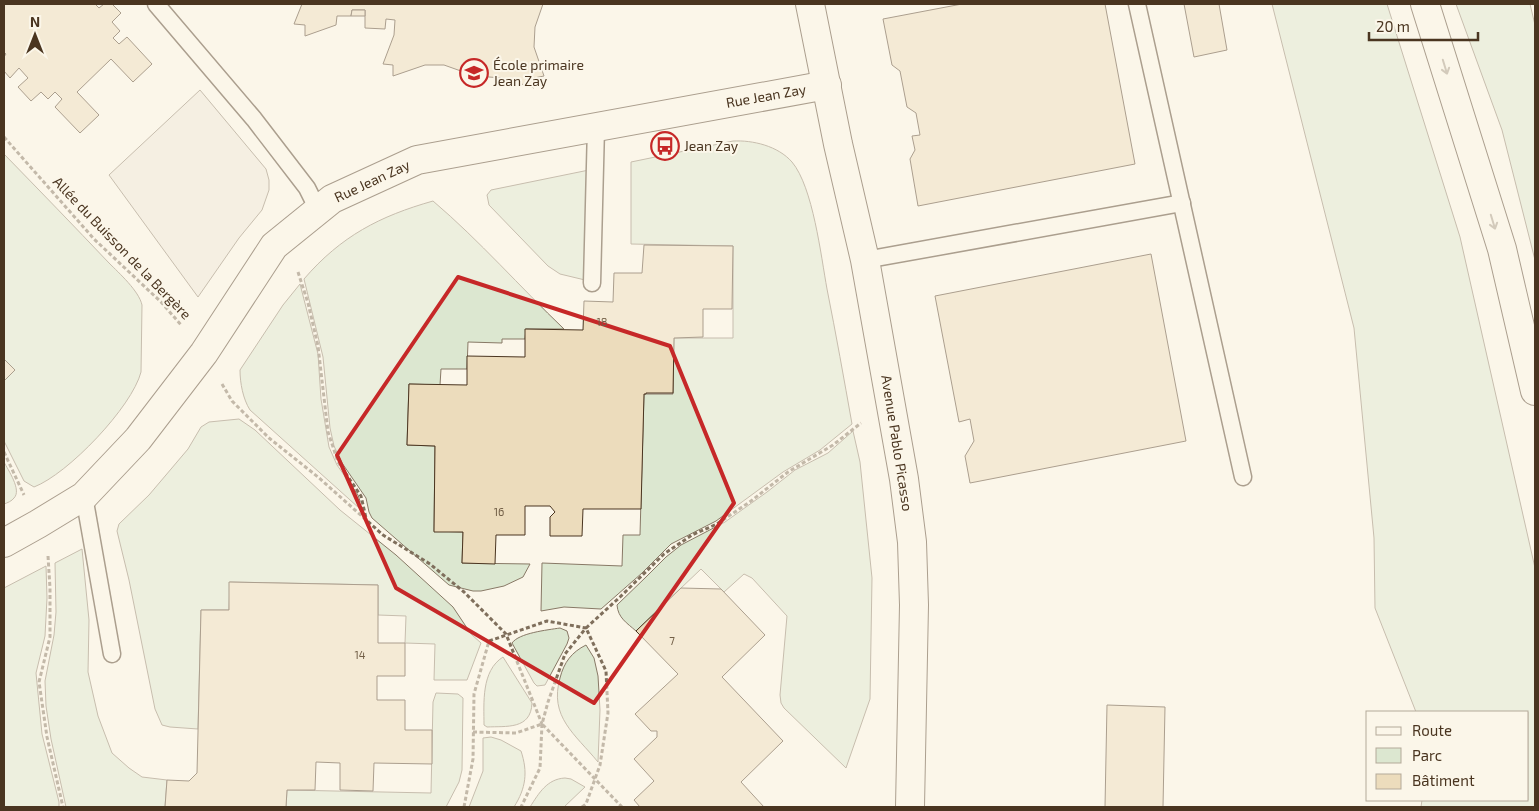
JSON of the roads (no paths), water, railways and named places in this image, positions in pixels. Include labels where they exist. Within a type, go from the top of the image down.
[{"type":"main road","name":"Avenue Pablo Picasso","points":[[810,4],[838,144],[865,260],[904,480],[912,542],[914,605],[910,807]]},
{"type":"main road","points":[[1425,4],[1502,249],[1535,391]]},
{"type":"main road","name":"Rue Jean Zay","points":[[4,543],[84,496],[138,439],[204,353],[274,246],[332,199],[416,160],[827,85]]},
{"type":"lane","points":[[156,4],[254,120],[307,188],[318,210]]},
{"type":"lane","points":[[1137,4],[1243,477]]},
{"type":"lane","points":[[592,283],[596,127]]},
{"type":"lane","points":[[865,260],[1182,203]]},
{"type":"lane","points":[[84,496],[112,654]]},
{"type":"place","name":"École primaire Jean Zay","points":[[474,73]]},
{"type":"place","name":"Jean Zay","points":[[665,146]]}]
